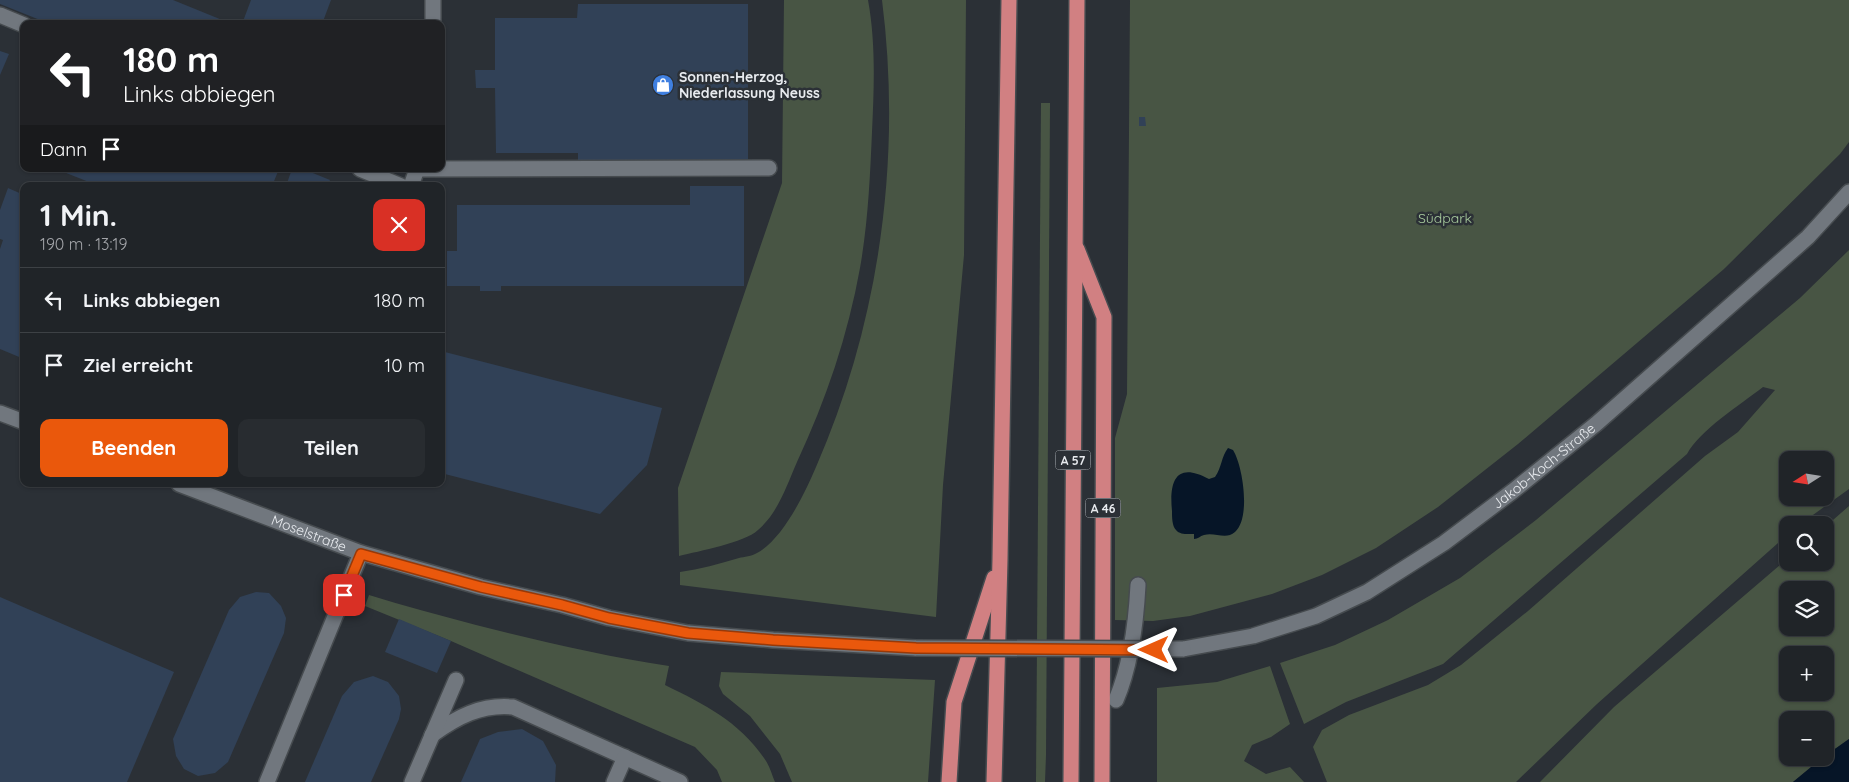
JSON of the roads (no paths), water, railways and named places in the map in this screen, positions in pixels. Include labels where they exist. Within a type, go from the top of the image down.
[{"type":"highway","points":[[994,782],[1000,560],[1009,0]]},
{"type":"highway","name":"A 57","points":[[1071,782],[1076,0]]},
{"type":"highway","name":"A 46","points":[[1074,240],[1104,317],[1102,782]]},
{"type":"highway","points":[[949,782],[954,702],[1000,560]]},
{"type":"street","points":[[433,0],[433,20]]},
{"type":"street","points":[[0,15],[20,24]]},
{"type":"street","points":[[445,169],[769,168]]},
{"type":"street","points":[[367,172],[392,182]]},
{"type":"street","name":"Jakob-Koch-Straße","points":[[1183,649],[1254,636],[1316,616],[1367,592],[1444,543],[1513,491],[1596,424],[1808,237],[1849,192]]},
{"type":"street","points":[[0,413],[20,420]]},
{"type":"street","name":"Moselstraße","points":[[187,487],[361,554],[481,587],[649,627],[688,633],[773,640],[916,648],[1183,649]]},
{"type":"street","points":[[266,782],[361,554]]},
{"type":"street","points":[[1116,700],[1124,682],[1136,614],[1138,585]]},
{"type":"street","points":[[412,782],[456,680]]},
{"type":"street","points":[[432,735],[476,709],[502,706],[513,707],[680,782]]},
{"type":"street","points":[[614,782],[624,757]]},
{"type":"water","points":[[1228,448],[1233,450],[1237,458],[1242,479],[1244,504],[1240,525],[1235,532],[1224,536],[1208,534],[1194,539],[1194,534],[1178,532],[1173,524],[1171,500],[1177,477],[1182,473],[1189,472],[1209,479],[1215,477]]},
{"type":"water","points":[[1849,739],[1849,782],[1793,782],[1812,766],[1834,766],[1834,750]]},
{"type":"place","name":"Sonnen-Herzog, Niederlassung Neuss","points":[[663,85]]},
{"type":"park label","name":"Südpark","points":[[1445,218]]}]
